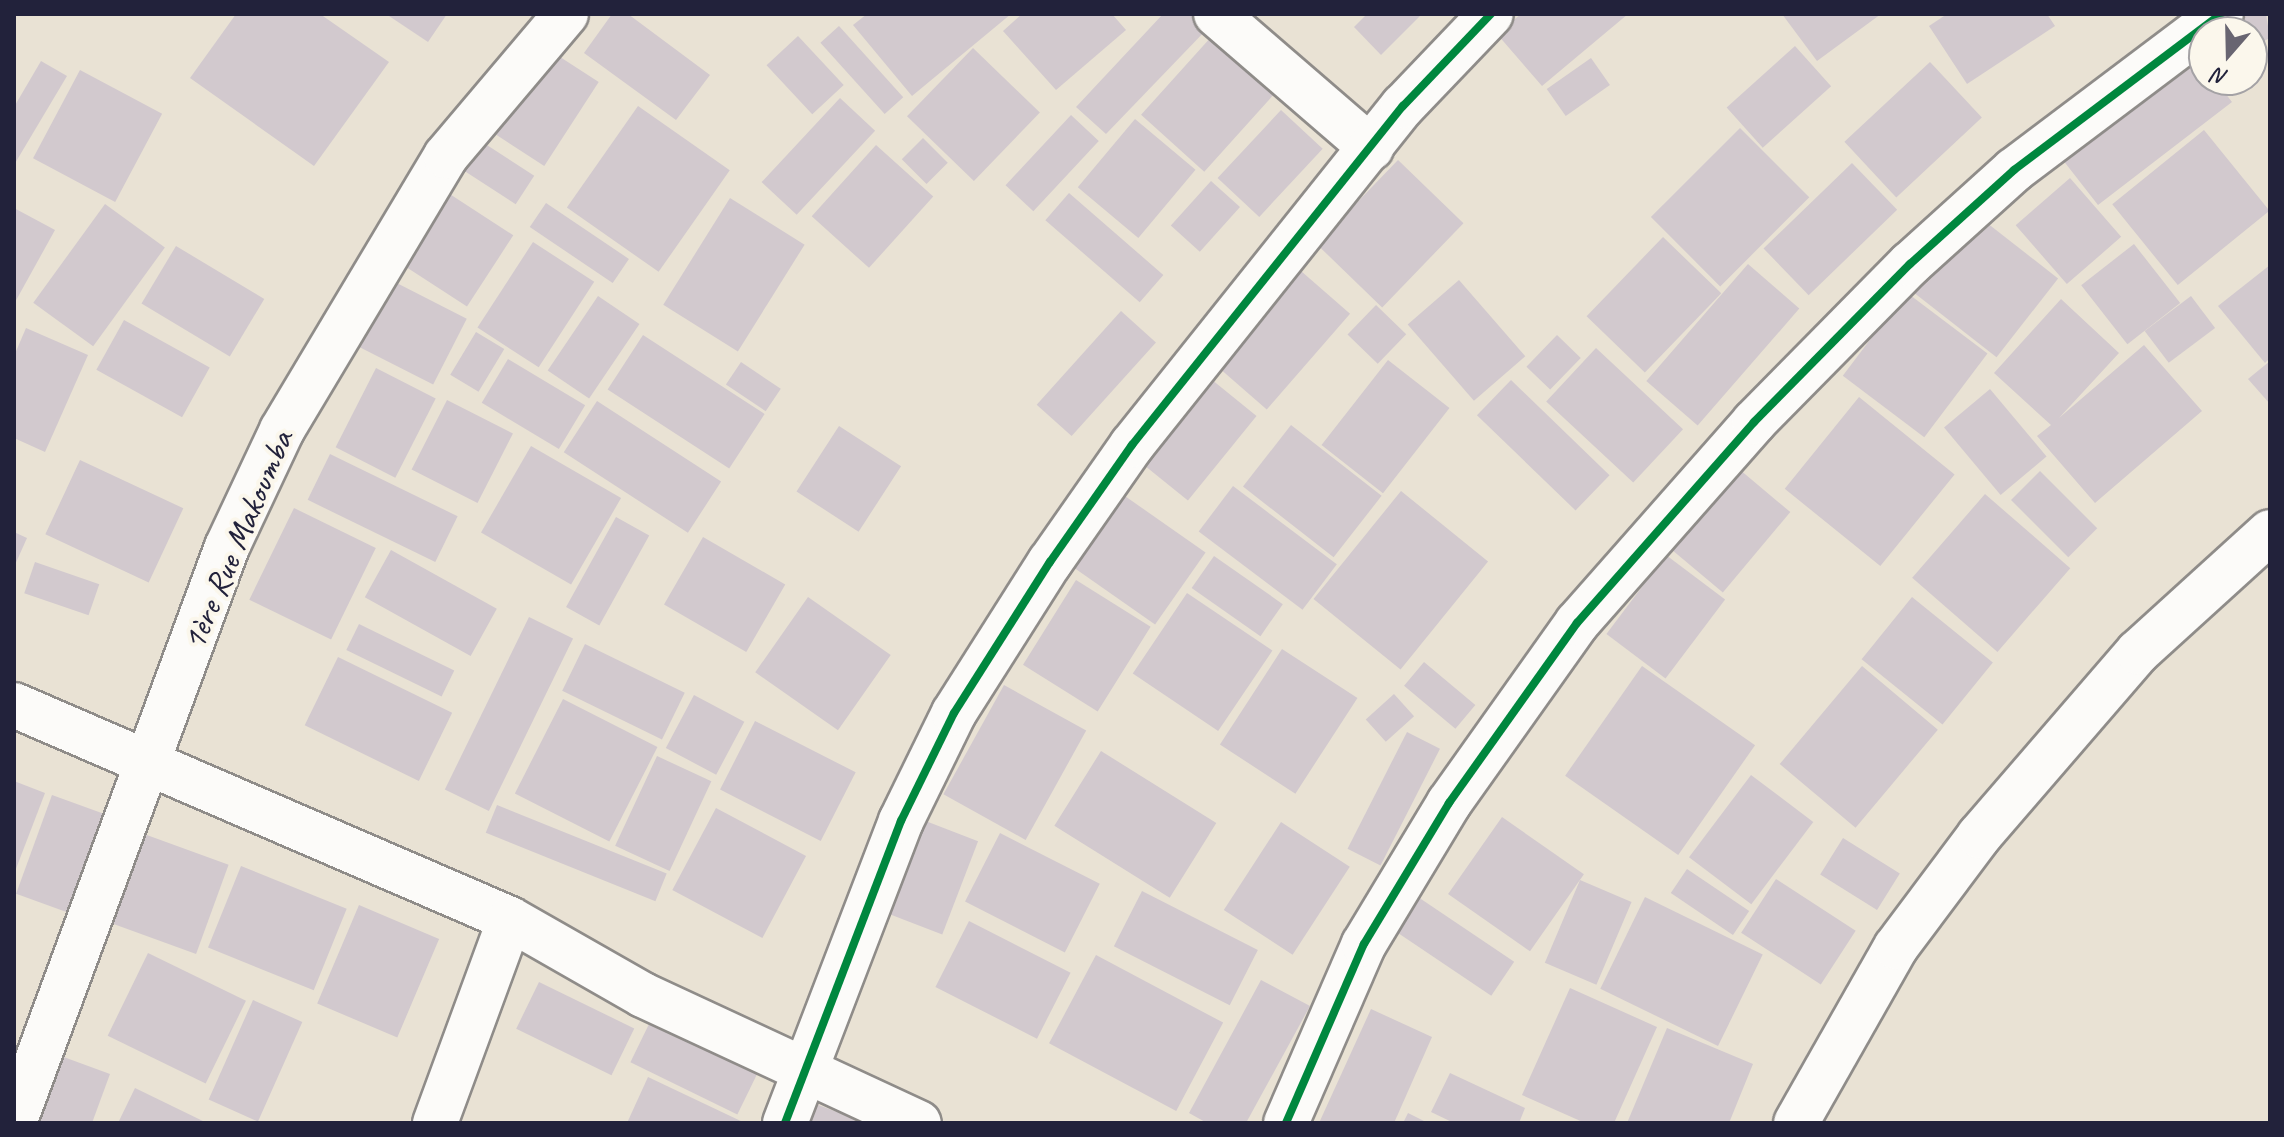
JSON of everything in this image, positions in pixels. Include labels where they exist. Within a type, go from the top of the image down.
[{"type":"street","name":"1ère Rue Makoumba","points":[[14,1123],[153,760],[227,547],[282,430],[446,156],[566,14]]},
{"type":"street","points":[[1216,14],[1371,148]]},
{"type":"street","points":[[785,1123],[803,1069],[901,821],[954,713],[1132,445],[1371,148],[1491,14]]},
{"type":"street","points":[[1286,1123],[1364,944],[1449,803],[1577,623],[1754,422],[1910,264],[2014,170],[2221,14]]},
{"type":"street","points":[[1796,1123],[1896,947],[1979,836],[2138,652],[2270,532]]},
{"type":"street","points":[[14,705],[153,760],[510,919],[643,995],[919,1123]]},
{"type":"street","points":[[435,1123],[510,919]]},
{"type":"building","points":[[236,14],[320,14],[389,62],[314,166],[190,78]]},
{"type":"building","points":[[386,14],[447,14],[428,42]]},
{"type":"building","points":[[612,14],[628,14],[710,75],[676,120],[584,53]]},
{"type":"building","points":[[867,14],[1011,14],[912,96],[853,25]]},
{"type":"building","points":[[1022,14],[1112,14],[1126,30],[1056,90],[1003,31]]},
{"type":"building","points":[[1163,14],[1194,14],[1208,28],[1106,134],[1076,107]]},
{"type":"building","points":[[1367,14],[1422,14],[1381,55],[1354,27]]},
{"type":"building","points":[[1521,14],[1628,14],[1542,86],[1497,34]]},
{"type":"building","points":[[1782,14],[1881,14],[1817,61]]},
{"type":"building","points":[[1947,14],[2047,14],[2055,26],[1967,84],[1929,26]]},
{"type":"building","points":[[2230,14],[2266,16],[2231,16]]},
{"type":"building","points":[[839,26],[903,97],[885,114],[820,43]]},
{"type":"building","points":[[798,36],[844,85],[812,114],[767,65]]},
{"type":"building","points":[[1212,36],[1275,93],[1204,172],[1141,115]]},
{"type":"building","points":[[540,44],[599,82],[544,166],[486,128]]},
{"type":"building","points":[[1795,46],[1831,86],[1763,148],[1727,108]]},
{"type":"building","points":[[973,48],[1040,113],[974,181],[907,116]]},
{"type":"building","points":[[2188,54],[2188,96],[2227,96],[2232,102],[2098,205],[2059,155]]},
{"type":"building","points":[[1591,58],[1610,85],[1566,116],[1547,89]]},
{"type":"building","points":[[41,61],[67,76],[14,165],[14,107]]},
{"type":"building","points":[[1930,62],[1982,118],[1896,197],[1844,142]]},
{"type":"building","points":[[80,70],[162,114],[115,202],[33,158]]},
{"type":"building","points":[[840,98],[875,131],[797,215],[762,182]]},
{"type":"building","points":[[638,106],[730,170],[659,272],[567,208]]},
{"type":"building","points":[[1281,110],[1323,149],[1259,217],[1218,178]]},
{"type":"building","points":[[1071,115],[1099,141],[1033,211],[1006,185]]},
{"type":"building","points":[[1135,119],[1196,170],[1138,238],[1078,187]]},
{"type":"building","points":[[1740,128],[1809,197],[1720,286],[1651,217]]},
{"type":"building","points":[[2204,130],[2269,211],[2178,285],[2112,204]]},
{"type":"building","points":[[473,136],[534,176],[516,204],[454,165]]},
{"type":"building","points":[[923,138],[948,163],[927,184],[902,159]]},
{"type":"building","points":[[876,145],[933,197],[869,268],[812,216]]},
{"type":"building","points":[[1398,160],[1463,223],[1382,307],[1317,244]]},
{"type":"building","points":[[1852,163],[1897,210],[1809,295],[1764,248]]},
{"type":"building","points":[[2070,178],[2121,237],[2067,284],[2016,225]]},
{"type":"building","points":[[1211,181],[1240,207],[1200,252],[1171,226]]},
{"type":"building","points":[[442,189],[513,235],[467,307],[396,260]]},
{"type":"building","points":[[1069,193],[1163,275],[1140,302],[1045,220]]},
{"type":"building","points":[[730,198],[805,245],[738,351],[663,305]]},
{"type":"building","points":[[546,203],[629,259],[613,283],[530,227]]},
{"type":"building","points":[[105,204],[165,247],[93,346],[33,303]]},
{"type":"building","points":[[14,208],[55,230],[14,304]]},
{"type":"building","points":[[1973,212],[2058,278],[1997,357],[1911,291]]},
{"type":"building","points":[[1663,237],[1721,293],[1645,372],[1587,316]]},
{"type":"building","points":[[533,242],[594,282],[539,367],[477,328]]},
{"type":"building","points":[[2134,244],[2180,303],[2127,344],[2081,285]]},
{"type":"building","points":[[176,246],[264,299],[230,356],[141,303]]},
{"type":"building","points":[[1748,264],[1799,309],[1698,426],[1646,381]]},
{"type":"building","points":[[2270,265],[2270,358],[2265,363],[2218,306]]},
{"type":"building","points":[[1301,271],[1350,314],[1267,409],[1218,367]]},
{"type":"building","points":[[383,276],[467,319],[433,385],[349,342]]},
{"type":"building","points":[[1459,280],[1525,356],[1474,401],[1408,325]]},
{"type":"building","points":[[1906,292],[1987,353],[1924,437],[1843,376]]},
{"type":"building","points":[[598,296],[639,324],[589,399],[548,371]]},
{"type":"building","points":[[2191,296],[2215,328],[2169,363],[2145,331]]},
{"type":"building","points":[[2061,299],[2119,353],[2059,418],[2144,345],[2202,411],[2095,503],[2037,436],[2051,425],[1994,373]]},
{"type":"building","points":[[1376,305],[1406,334],[1378,364],[1348,334]]},
{"type":"building","points":[[1121,311],[1156,342],[1072,436],[1037,405]]},
{"type":"building","points":[[124,320],[210,368],[182,417],[96,370]]},
{"type":"building","points":[[26,328],[88,355],[45,452],[14,438],[14,356]]},
{"type":"building","points":[[476,332],[504,349],[479,392],[450,375]]},
{"type":"building","points":[[643,335],[765,414],[729,468],[608,390]]},
{"type":"building","points":[[1557,335],[1581,358],[1550,390],[1526,367]]},
{"type":"building","points":[[1596,348],[1683,429],[1633,483],[1546,401]]},
{"type":"building","points":[[508,359],[585,405],[559,449],[482,403]]},
{"type":"building","points":[[1388,360],[1449,408],[1383,493],[1322,445]]},
{"type":"building","points":[[2270,361],[2270,404],[2248,379]]},
{"type":"building","points":[[741,362],[781,389],[766,411],[726,384]]},
{"type":"building","points":[[376,368],[436,398],[395,478],[336,447]]},
{"type":"building","points":[[1206,375],[1257,416],[1188,501],[1137,460]]},
{"type":"building","points":[[1511,380],[1610,475],[1576,510],[1477,415]]},
{"type":"building","points":[[1990,389],[2047,456],[2001,495],[1944,428]]},
{"type":"building","points":[[1859,397],[1955,474],[1880,566],[1785,489]]},
{"type":"building","points":[[447,400],[513,434],[478,503],[412,469]]},
{"type":"building","points":[[597,401],[721,482],[688,533],[564,452]]},
{"type":"building","points":[[1291,425],[1382,496],[1334,557],[1243,486]]},
{"type":"building","points":[[839,426],[901,466],[859,532],[797,491]]},
{"type":"building","points":[[531,446],[621,498],[571,585],[481,533]]},
{"type":"building","points":[[330,454],[458,516],[435,562],[308,500]]},
{"type":"building","points":[[80,460],[183,508],[149,582],[45,534]]},
{"type":"building","points":[[1739,469],[1790,512],[1723,593],[1672,549]]},
{"type":"building","points":[[2040,471],[2097,528],[2068,557],[2011,500]]},
{"type":"building","points":[[1233,486],[1337,564],[1303,610],[1199,532]]},
{"type":"building","points":[[1401,491],[1488,561],[1401,670],[1314,599]]},
{"type":"building","points":[[1122,494],[1206,553],[1155,625],[1072,566]]},
{"type":"building","points":[[1985,494],[2070,568],[1997,652],[1912,578]]},
{"type":"building","points":[[294,508],[376,548],[331,640],[249,600]]},
{"type":"building","points":[[616,517],[649,535],[599,626],[566,607]]},
{"type":"building","points":[[14,532],[27,538],[14,567]]},
{"type":"building","points":[[703,537],[785,584],[746,652],[664,605]]},
{"type":"building","points":[[391,550],[497,609],[471,656],[365,597]]},
{"type":"building","points":[[1666,555],[1725,600],[1666,679],[1606,634]]},
{"type":"building","points":[[1214,556],[1283,604],[1260,636],[1192,588]]},
{"type":"building","points":[[35,562],[99,584],[89,615],[24,593]]},
{"type":"building","points":[[1076,580],[1151,627],[1098,711],[1023,665]]},
{"type":"building","points":[[1187,593],[1272,651],[1218,731],[1133,673]]},
{"type":"building","points":[[808,597],[891,655],[838,730],[755,672]]},
{"type":"building","points":[[1912,597],[1993,662],[1942,725],[1862,659]]},
{"type":"building","points":[[529,617],[573,638],[489,811],[445,790]]},
{"type":"building","points":[[359,624],[454,670],[442,697],[346,650]]},
{"type":"building","points":[[585,644],[685,693],[662,739],[562,691]]},
{"type":"building","points":[[1282,649],[1357,698],[1295,794],[1220,745]]},
{"type":"building","points":[[338,657],[452,713],[419,781],[305,725]]},
{"type":"building","points":[[1424,662],[1475,705],[1455,729],[1404,686]]},
{"type":"building","points":[[1642,666],[1755,745],[1678,855],[1565,776]]},
{"type":"building","points":[[1862,666],[1938,730],[1856,828],[1780,764]]},
{"type":"building","points":[[1004,685],[1086,731],[1026,840],[943,794]]},
{"type":"building","points":[[1394,694],[1414,716],[1386,742],[1366,719]]},
{"type":"building","points":[[694,695],[744,722],[716,775],[666,748]]},
{"type":"building","points":[[563,699],[657,747],[609,842],[515,793]]},
{"type":"building","points":[[755,721],[856,772],[821,841],[720,790]]},
{"type":"building","points":[[1407,732],[1440,749],[1380,866],[1348,849]]},
{"type":"building","points":[[1101,751],[1216,823],[1170,898],[1054,826]]},
{"type":"building","points":[[657,756],[711,781],[670,871],[615,846]]},
{"type":"building","points":[[1751,775],[1813,822],[1751,904],[1689,857]]},
{"type":"building","points":[[14,781],[45,793],[14,874]]},
{"type":"building","points":[[52,795],[114,818],[78,916],[16,894]]},
{"type":"building","points":[[497,805],[667,874],[655,901],[486,833]]},
{"type":"building","points":[[716,808],[806,856],[762,938],[672,890]]},
{"type":"building","points":[[1502,817],[1584,874],[1530,951],[1448,894]]},
{"type":"building","points":[[923,820],[978,841],[942,935],[887,913]]},
{"type":"building","points":[[1281,822],[1350,867],[1293,955],[1224,910]]},
{"type":"building","points":[[1000,833],[1100,884],[1065,952],[965,902]]},
{"type":"building","points":[[144,834],[229,865],[196,954],[112,923]]},
{"type":"building","points":[[1843,838],[1900,874],[1877,910],[1820,874]]},
{"type":"building","points":[[241,866],[347,909],[314,990],[208,948]]},
{"type":"building","points":[[1687,869],[1749,911],[1733,935],[1671,893]]},
{"type":"building","points":[[1776,879],[1856,931],[1821,984],[1741,933]]},
{"type":"building","points":[[1580,880],[1632,902],[1596,985],[1545,963]]},
{"type":"building","points":[[1142,891],[1258,950],[1230,1005],[1114,946]]},
{"type":"building","points":[[1418,897],[1514,962],[1491,996],[1395,931]]},
{"type":"building","points":[[1645,897],[1763,954],[1718,1046],[1600,989]]},
{"type":"building","points":[[359,905],[439,939],[397,1037],[317,1003]]},
{"type":"building","points":[[969,921],[1071,973],[1037,1039],[935,987]]},
{"type":"building","points":[[148,953],[246,1001],[206,1083],[108,1036]]},
{"type":"building","points":[[1096,955],[1223,1023],[1176,1111],[1049,1043]]},
{"type":"building","points":[[1261,980],[1310,1006],[1246,1123],[1207,1123],[1189,1113]]},
{"type":"building","points":[[539,982],[634,1028],[611,1075],[516,1029]]},
{"type":"building","points":[[1570,988],[1657,1027],[1614,1123],[1585,1123],[1522,1095]]},
{"type":"building","points":[[253,1000],[302,1022],[258,1122],[209,1100]]},
{"type":"building","points":[[1371,1009],[1432,1037],[1394,1123],[1319,1123]]},
{"type":"building","points":[[651,1020],[758,1072],[737,1114],[630,1062]]},
{"type":"building","points":[[1667,1028],[1753,1064],[1729,1123],[1627,1123]]},
{"type":"building","points":[[50,1052],[110,1074],[92,1123],[24,1123]]},
{"type":"building","points":[[1450,1073],[1525,1108],[1519,1123],[1454,1123],[1431,1112]]},
{"type":"building","points":[[648,1077],[745,1123],[627,1123]]},
{"type":"building","points":[[135,1088],[207,1123],[118,1123]]},
{"type":"building","points":[[808,1101],[866,1123],[800,1123]]},
{"type":"building","points":[[1408,1113],[1428,1123],[1403,1123]]},
{"type":"cycle path","points":[[785,1123],[901,821],[954,713],[1050,562],[1132,445],[1403,106],[1491,14]]},
{"type":"cycle path","points":[[1286,1123],[1364,944],[1449,803],[1577,623],[1754,422],[1910,264],[2014,170],[2221,14]]}]
